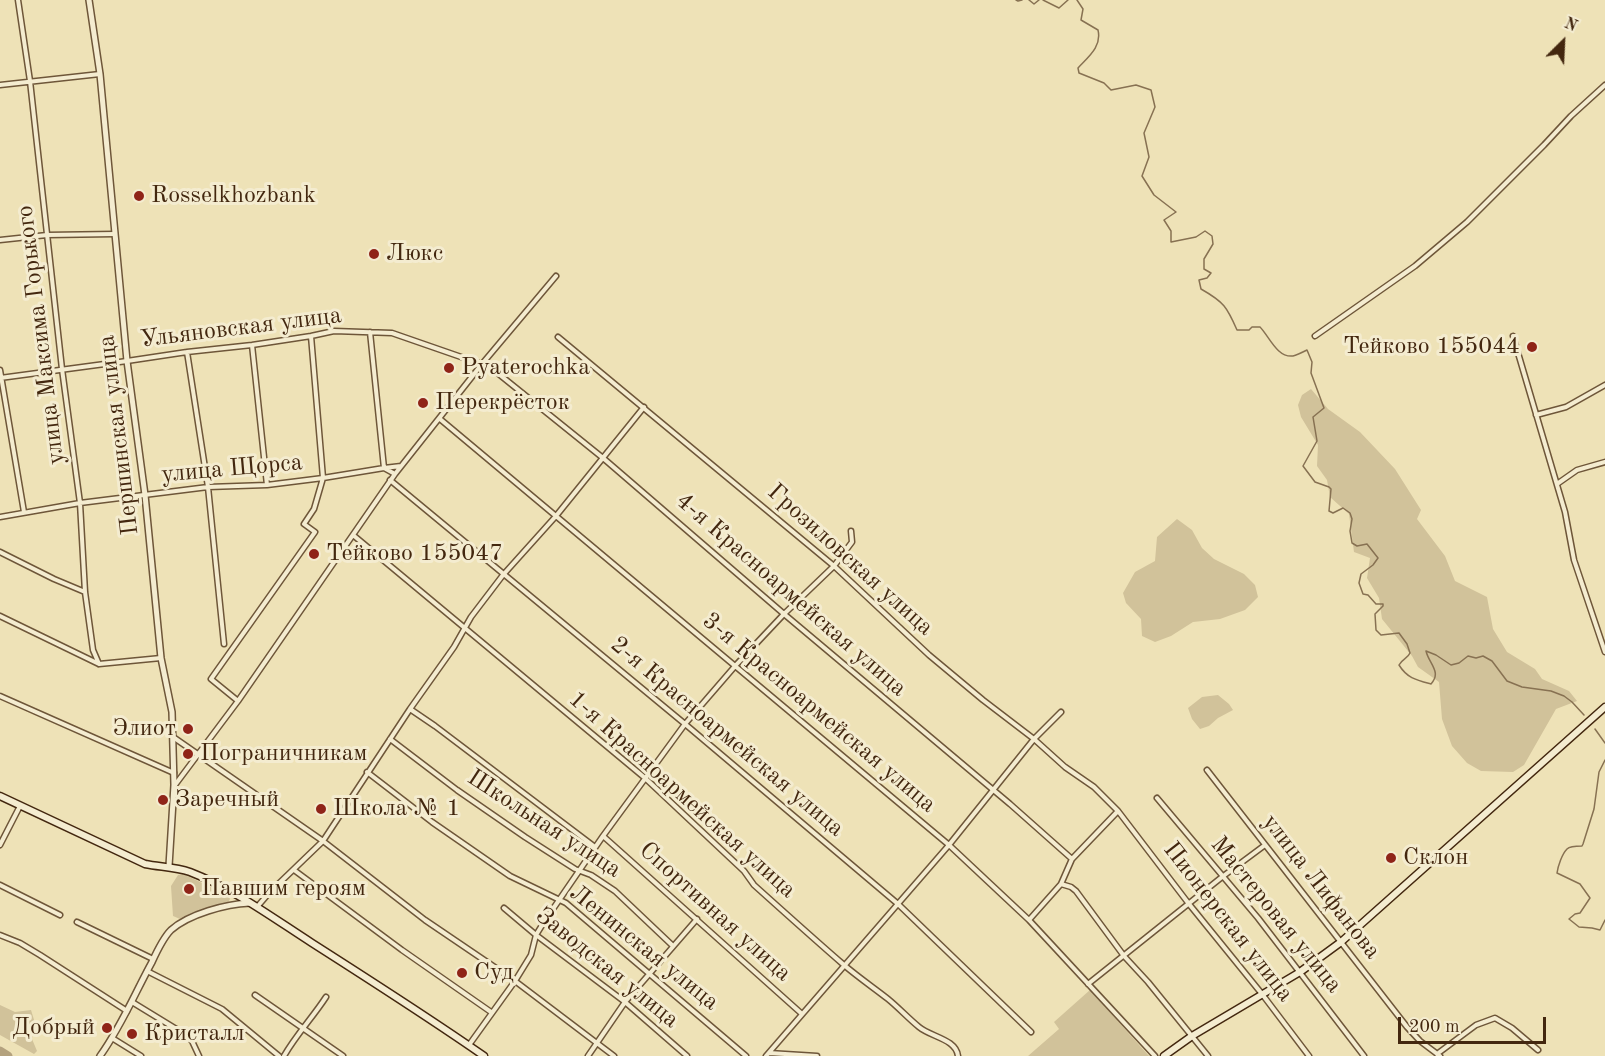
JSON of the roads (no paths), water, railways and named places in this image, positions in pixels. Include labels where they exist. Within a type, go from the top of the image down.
[{"type":"main road","points":[[1164,1056],[1192,1036],[1300,972],[1341,942],[1605,707]]},
{"type":"main road","points":[[0,796],[145,864],[169,866],[200,877],[250,903],[484,1056]]},
{"type":"street","name":"улица Максима Горького","points":[[18,0],[30,81],[80,503],[85,592],[93,650],[99,664]]},
{"type":"street","name":"Першинская улица","points":[[89,0],[100,74],[127,361],[145,495],[161,658],[172,712],[174,786],[169,866]]},
{"type":"street","points":[[0,85],[100,74]]},
{"type":"street","points":[[1315,336],[1414,266],[1467,222],[1544,146],[1570,116],[1605,85]]},
{"type":"street","points":[[0,240],[47,235],[116,234]]},
{"type":"street","points":[[174,786],[238,701],[390,480],[482,364],[556,276]]},
{"type":"street","name":"Ульяновская улица","points":[[0,378],[333,332],[392,333],[482,364]]},
{"type":"street","points":[[370,332],[384,468],[395,474]]},
{"type":"street","points":[[238,701],[211,679],[315,532],[304,524],[314,509],[323,478],[311,336]]},
{"type":"street","points":[[1513,336],[1565,512],[1574,560],[1605,652]]},
{"type":"street","name":"Грозиловская улица","points":[[558,337],[834,566],[930,655],[1065,767],[1094,787],[1118,811]]},
{"type":"street","points":[[252,345],[267,485]]},
{"type":"street","points":[[187,352],[208,487],[224,644]]},
{"type":"street","name":"4-я Красноармейская улица","points":[[482,364],[494,370],[603,459],[1072,859]]},
{"type":"street","points":[[0,370],[24,512]]},
{"type":"street","points":[[1536,415],[1566,407],[1605,385]]},
{"type":"street","points":[[257,907],[323,841],[367,772],[454,647],[471,617],[503,575],[556,516],[644,407]]},
{"type":"street","name":"3-я Красноармейская улица","points":[[441,418],[949,844],[1029,920],[1155,1056]]},
{"type":"street","points":[[1557,484],[1577,470],[1605,462]]},
{"type":"street","name":"улица Щорса","points":[[0,517],[80,503],[208,487],[267,485],[402,466]]},
{"type":"street","name":"2-я Красноармейская улица","points":[[390,480],[898,904],[1031,1032]]},
{"type":"street","points":[[468,1045],[515,981],[531,955],[536,935],[559,900],[685,724],[784,614],[834,566],[852,542],[851,531]]},
{"type":"street","name":"1-я Красноармейская улица","points":[[353,535],[645,778],[744,871],[754,885],[845,966],[920,1028],[954,1047],[958,1056]]},
{"type":"street","points":[[0,552],[85,592]]},
{"type":"street","points":[[0,616],[99,664],[161,658]]},
{"type":"street","points":[[0,696],[174,773]]},
{"type":"street","points":[[410,709],[596,847]]},
{"type":"street","points":[[767,1055],[949,844],[1034,739],[1061,712]]},
{"type":"street","points":[[173,737],[323,841],[425,920],[515,981],[614,1056]]},
{"type":"street","name":"Школьная улица","points":[[390,739],[525,837],[615,891],[673,946]]},
{"type":"street","name":"улица Лифанова","points":[[1207,770],[1407,1027],[1420,1041],[1439,1055]]},
{"type":"street","name":"Ленинская улица","points":[[367,772],[432,822],[501,870],[566,903],[746,1056]]},
{"type":"street","name":"Мастеровая улица","points":[[1157,798],[1258,918],[1364,1056]]},
{"type":"street","points":[[0,845],[20,806]]},
{"type":"street","points":[[1029,920],[1061,884],[1072,859],[1118,811]]},
{"type":"street","name":"Пионерская улица","points":[[1118,811],[1189,904],[1263,994],[1309,1056]]},
{"type":"street","name":"Спортивная улица","points":[[603,836],[802,1014]]},
{"type":"street","points":[[1088,984],[1265,845]]},
{"type":"street","points":[[294,870],[491,1012]]},
{"type":"street","points":[[1061,884],[1076,891],[1124,956],[1148,981],[1208,1056]]},
{"type":"street","points":[[0,885],[60,915]]},
{"type":"street","points":[[228,906],[235,895]]},
{"type":"street","points":[[100,1056],[171,930],[199,914],[240,903],[250,903]]},
{"type":"street","name":"Заводская улица","points":[[504,908],[625,1002],[687,1056]]},
{"type":"street","points":[[588,1056],[625,1002],[697,919]]},
{"type":"street","points":[[78,922],[153,959]]},
{"type":"street","points":[[0,935],[20,943],[127,1011]]},
{"type":"street","points":[[147,971],[222,1009],[279,1056]]},
{"type":"street","points":[[255,995],[343,1056]]},
{"type":"street","points":[[284,1056],[326,997]]},
{"type":"street","points":[[132,1002],[186,1035],[192,1041],[199,1056]]},
{"type":"street","points":[[1439,1055],[1476,1025],[1496,1018],[1538,1050]]},
{"type":"street","points":[[112,1038],[141,1056]]},
{"type":"street","points":[[767,1055],[817,1056]]},
{"type":"waterway","points":[[1016,0],[1022,0]]},
{"type":"waterway","points":[[1029,0],[1034,4],[1039,0]]},
{"type":"waterway","points":[[1043,0],[1059,8],[1068,0]]},
{"type":"waterway","points":[[1077,0],[1083,9],[1081,20],[1098,30],[1099,36],[1096,47],[1078,68],[1079,73],[1104,83],[1111,90],[1136,85],[1151,90],[1155,107],[1144,133],[1149,157],[1142,176],[1154,195],[1176,212],[1164,220],[1171,231],[1171,242],[1196,237],[1205,231],[1212,236],[1213,244],[1204,259],[1204,269],[1211,273],[1207,278],[1199,280],[1201,289],[1224,306],[1237,330],[1260,327],[1274,346],[1287,356],[1307,350],[1312,362],[1311,373],[1324,408],[1313,417],[1317,441],[1303,466],[1315,482],[1331,489],[1329,511],[1333,513],[1343,508],[1350,513],[1352,543],[1357,546],[1367,544],[1378,558],[1361,574],[1359,583],[1363,594],[1368,595],[1376,604],[1383,604],[1375,614],[1376,630],[1381,635],[1399,633],[1407,644],[1410,653],[1399,665],[1412,678],[1431,684],[1435,672],[1426,651],[1451,665],[1459,663],[1468,656],[1476,658],[1483,656],[1492,661],[1507,681],[1522,687],[1551,691],[1564,696],[1584,715]]},
{"type":"waterway","points":[[1595,729],[1605,743]]},
{"type":"waterway","points":[[1605,760],[1599,772],[1594,809],[1583,844],[1567,849],[1557,873],[1580,884],[1590,898],[1580,913],[1569,919],[1579,927],[1600,930],[1605,920]]},
{"type":"waterway","points":[[0,1051],[8,1056]]},
{"type":"place","name":"Rosselkhozbank","points":[[139,196]]},
{"type":"place","name":"Люкс","points":[[374,254]]},
{"type":"place","name":"Тейково 155044","points":[[1532,347]]},
{"type":"place","name":"Pyaterochka","points":[[449,368]]},
{"type":"place","name":"Перекрёсток","points":[[423,403]]},
{"type":"place","name":"Тейково 155047","points":[[314,554]]},
{"type":"place","name":"Элиот","points":[[188,729]]},
{"type":"place","name":"Пограничникам","points":[[188,754]]},
{"type":"place","name":"Заречный","points":[[163,800]]},
{"type":"place","name":"Школа № 1","points":[[321,809]]},
{"type":"place","name":"Склон","points":[[1391,858]]},
{"type":"place","name":"Павшим героям","points":[[189,889]]},
{"type":"place","name":"Суд","points":[[462,973]]},
{"type":"place","name":"Добрый","points":[[107,1028]]},
{"type":"place","name":"Кристалл","points":[[132,1034]]}]
